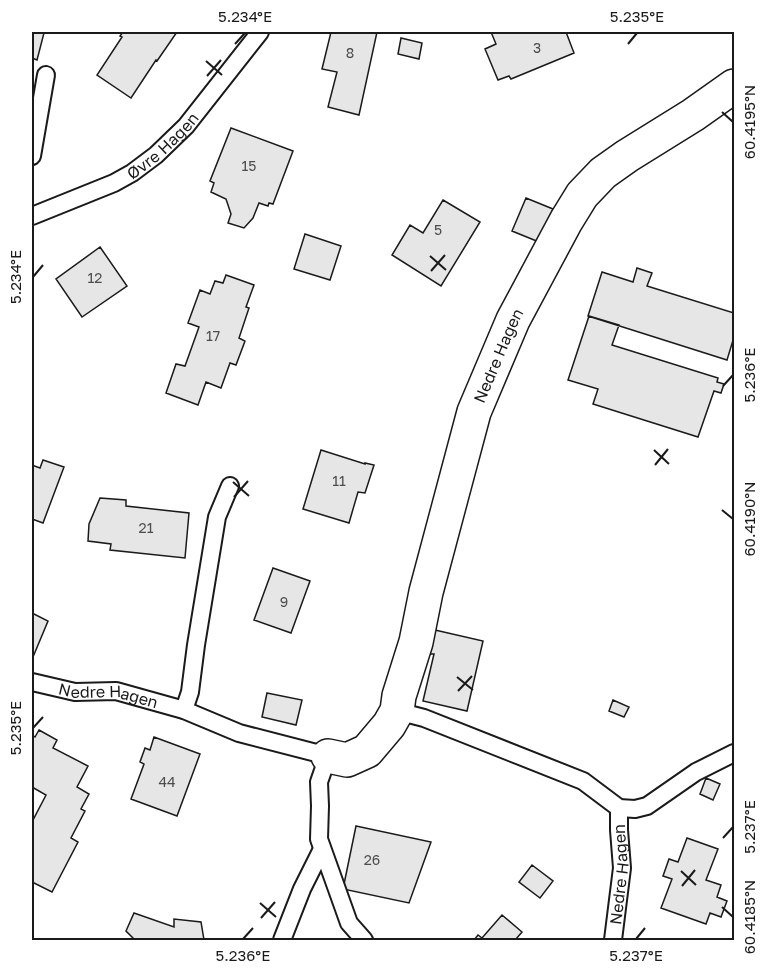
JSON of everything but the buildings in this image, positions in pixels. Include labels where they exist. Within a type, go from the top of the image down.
[{"type":"street","name":"Nedre Hagen","points":[[328,756],[347,760],[367,751],[389,725],[397,711],[399,696],[416,642],[426,592],[474,412],[513,321],[566,220],[582,195],[603,173],[735,86]]},
{"type":"lane","name":"Øvre Hagen","points":[[32,216],[114,183],[156,155],[186,126],[260,32]]},
{"type":"lane","points":[[32,156],[46,75]]},
{"type":"lane","points":[[184,710],[190,692],[217,517],[230,486]]},
{"type":"lane","name":"Nedre Hagen","points":[[32,682],[75,692],[116,691],[184,710],[239,733],[328,756]]},
{"type":"lane","name":"Nedre Hagen","points":[[397,711],[424,718],[584,781],[619,808],[635,809],[647,806],[696,772],[735,753]]},
{"type":"lane","points":[[328,756],[319,782],[319,839],[353,940]]},
{"type":"lane","name":"Nedre Hagen","points":[[613,940],[622,868],[619,808]]},
{"type":"lane","points":[[282,940],[322,849]]},
{"type":"lane","points":[[349,923],[364,940]]}]
